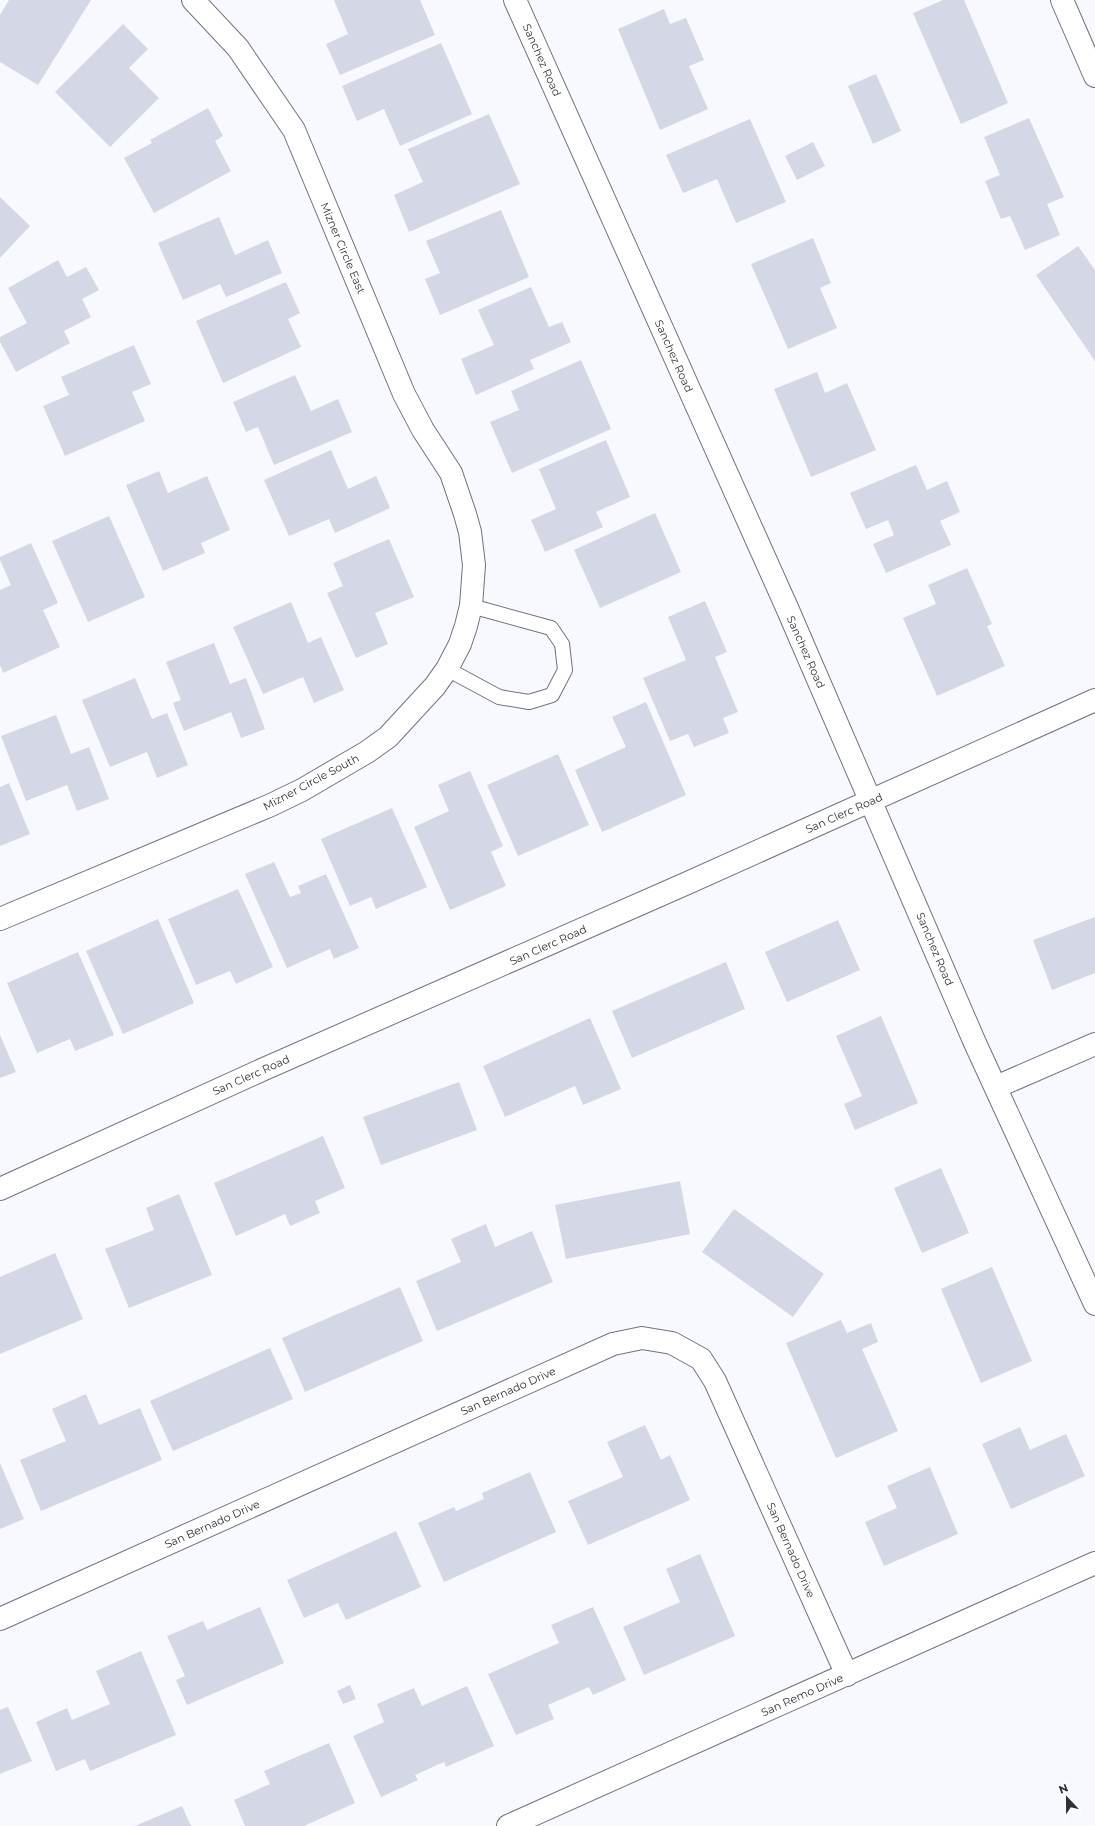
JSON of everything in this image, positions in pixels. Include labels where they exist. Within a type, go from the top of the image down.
[{"type":"street","name":"Mizner Circle East","points":[[193,0],[238,48],[294,130],[404,394],[423,430],[451,473],[465,514]]},
{"type":"street","name":"Sanchez Road","points":[[515,0],[785,603],[975,1043],[1095,1304]]},
{"type":"street","points":[[1062,0],[1095,76]]},
{"type":"street","name":"Mizner Circle South","points":[[0,919],[79,885],[144,860],[272,805],[302,790],[367,752],[388,737],[436,686],[460,644],[471,606],[474,565],[465,514]]},
{"type":"street","name":"San Clerc Road","points":[[0,1189],[264,1069],[871,801],[1095,700]]},
{"type":"street","points":[[996,1087],[1095,1044]]},
{"type":"street","name":"San Bernado Drive","points":[[0,1619],[613,1344],[642,1338],[672,1343],[701,1359],[715,1381],[847,1675]]},
{"type":"street","name":"San Remo Drive","points":[[508,1826],[1095,1563]]},
{"type":"lane","points":[[447,669],[499,697],[529,702],[552,694],[565,670],[562,644],[551,628],[471,606]]},
{"type":"building","points":[[9,0],[91,0],[38,85],[0,62],[0,15]]},
{"type":"building","points":[[334,0],[420,0],[435,35],[340,75],[326,44],[348,34]]},
{"type":"building","points":[[943,0],[964,0],[1008,103],[961,124],[913,13]]},
{"type":"building","points":[[664,9],[670,24],[686,18],[704,60],[689,66],[708,109],[660,130],[618,29]]},
{"type":"building","points":[[123,24],[148,49],[129,68],[159,98],[110,147],[55,92]]},
{"type":"building","points":[[441,43],[472,114],[400,146],[384,109],[357,121],[342,86]]},
{"type":"building","points":[[876,74],[901,131],[873,144],[848,86]]},
{"type":"building","points":[[208,108],[223,136],[215,141],[231,171],[154,213],[124,158],[152,143],[150,140]]},
{"type":"building","points":[[489,114],[520,184],[409,232],[394,195],[423,182],[408,149]]},
{"type":"building","points":[[1029,118],[1064,197],[1047,204],[1060,235],[1025,250],[1010,216],[1001,219],[985,181],[1000,175],[984,137]]},
{"type":"building","points":[[750,119],[786,202],[736,223],[717,179],[683,193],[666,155]]},
{"type":"building","points":[[813,142],[825,166],[797,180],[785,156]]},
{"type":"building","points":[[0,197],[30,226],[0,258]]},
{"type":"building","points":[[501,210],[529,277],[440,315],[425,279],[440,273],[426,241]]},
{"type":"building","points":[[219,217],[235,255],[268,240],[282,273],[226,297],[220,284],[183,300],[158,243]]},
{"type":"building","points":[[813,238],[831,283],[820,288],[837,328],[788,349],[751,264]]},
{"type":"building","points":[[1078,246],[1095,270],[1095,361],[1036,275]]},
{"type":"building","points":[[58,260],[67,277],[86,267],[99,290],[82,299],[91,317],[64,331],[70,343],[16,372],[0,342],[0,337],[27,323],[8,288]]},
{"type":"building","points":[[286,282],[300,313],[288,319],[301,347],[223,383],[196,321]]},
{"type":"building","points":[[531,287],[549,327],[562,322],[571,342],[530,360],[534,369],[476,395],[461,359],[494,345],[478,310]]},
{"type":"building","points":[[134,345],[151,384],[132,392],[145,421],[65,456],[43,406],[69,395],[61,377]]},
{"type":"building","points":[[581,360],[611,429],[512,473],[490,422],[519,410],[511,391]]},
{"type":"building","points":[[817,372],[825,393],[847,383],[876,450],[811,477],[774,389]]},
{"type":"building","points":[[295,375],[311,411],[338,399],[352,432],[274,465],[258,427],[246,432],[233,402]]},
{"type":"building","points":[[606,440],[630,497],[596,512],[603,527],[545,552],[531,520],[556,509],[539,469]]},
{"type":"building","points":[[331,450],[348,489],[376,476],[390,508],[335,533],[329,519],[289,536],[264,480]]},
{"type":"building","points":[[916,465],[927,490],[947,481],[960,512],[940,521],[951,545],[886,573],[873,544],[894,535],[888,520],[866,529],[850,493]]},
{"type":"building","points":[[159,471],[168,493],[207,476],[230,530],[201,543],[205,553],[163,571],[126,485]]},
{"type":"building","points":[[655,513],[681,572],[600,608],[574,550]]},
{"type":"building","points":[[109,516],[145,597],[88,622],[52,541]]},
{"type":"building","points":[[389,539],[414,597],[375,613],[388,644],[356,658],[327,593],[343,586],[333,563]]},
{"type":"building","points":[[31,543],[58,603],[43,610],[60,647],[3,673],[0,665],[0,590],[11,585],[0,557]]},
{"type":"building","points":[[967,568],[992,624],[987,626],[1005,666],[937,696],[903,618],[936,604],[928,585]]},
{"type":"building","points":[[705,601],[727,652],[715,657],[738,712],[723,718],[729,733],[694,747],[688,734],[670,741],[643,678],[686,660],[668,617]]},
{"type":"building","points":[[291,602],[308,643],[321,637],[344,690],[314,703],[303,677],[263,694],[233,627]]},
{"type":"building","points":[[214,643],[230,684],[246,678],[265,729],[241,738],[231,712],[184,731],[173,703],[181,700],[166,662]]},
{"type":"building","points":[[135,678],[152,719],[167,713],[188,765],[157,778],[147,752],[110,767],[82,700]]},
{"type":"building","points":[[646,702],[686,795],[602,832],[575,770],[626,747],[612,717]]},
{"type":"building","points":[[56,715],[71,754],[89,747],[109,799],[77,811],[67,785],[26,801],[1,736]]},
{"type":"building","points":[[558,754],[589,825],[518,856],[487,785]]},
{"type":"building","points":[[470,771],[503,846],[491,852],[506,886],[450,910],[414,827],[449,811],[438,785]]},
{"type":"building","points":[[9,783],[30,834],[0,846],[0,787]]},
{"type":"building","points":[[392,808],[427,887],[376,909],[371,897],[350,906],[321,839]]},
{"type":"building","points":[[274,862],[290,897],[301,893],[298,886],[326,874],[359,948],[334,959],[330,949],[287,968],[245,874]]},
{"type":"building","points":[[238,889],[273,967],[236,984],[230,971],[196,985],[168,919]]},
{"type":"building","points":[[1095,917],[1095,973],[1052,990],[1033,940]]},
{"type":"building","points":[[158,919],[194,1003],[123,1034],[86,951]]},
{"type":"building","points":[[838,920],[860,970],[787,1002],[765,952]]},
{"type":"building","points":[[78,952],[114,1035],[75,1051],[70,1039],[37,1053],[7,983]]},
{"type":"building","points":[[726,962],[745,1009],[632,1058],[612,1011]]},
{"type":"building","points":[[881,1016],[918,1103],[855,1130],[844,1104],[862,1096],[836,1036]]},
{"type":"building","points":[[590,1018],[621,1089],[583,1105],[575,1086],[505,1117],[483,1066]]},
{"type":"building","points":[[0,1035],[16,1072],[0,1078]]},
{"type":"building","points":[[459,1082],[477,1130],[381,1165],[363,1117]]},
{"type":"building","points":[[323,1136],[345,1188],[315,1201],[320,1213],[290,1226],[285,1214],[236,1236],[214,1183]]},
{"type":"building","points":[[941,1168],[969,1233],[922,1253],[894,1188]]},
{"type":"building","points":[[680,1181],[690,1234],[566,1259],[555,1205]]},
{"type":"building","points":[[179,1194],[212,1275],[129,1308],[105,1249],[154,1230],[146,1208]]},
{"type":"building","points":[[734,1209],[824,1274],[793,1317],[702,1252]]},
{"type":"building","points":[[486,1224],[495,1247],[532,1231],[553,1282],[437,1331],[416,1281],[461,1262],[451,1239]]},
{"type":"building","points":[[55,1253],[83,1319],[0,1354],[0,1277]]},
{"type":"building","points":[[992,1267],[1032,1361],[981,1383],[941,1289]]},
{"type":"building","points":[[400,1287],[423,1341],[305,1392],[282,1338]]},
{"type":"building","points":[[841,1320],[847,1333],[871,1323],[878,1342],[862,1349],[898,1431],[836,1458],[786,1343]]},
{"type":"building","points":[[270,1348],[293,1399],[173,1451],[150,1401]]},
{"type":"building","points":[[86,1394],[99,1425],[140,1408],[162,1460],[41,1511],[20,1460],[66,1441],[52,1409]]},
{"type":"building","points":[[645,1425],[661,1460],[670,1455],[690,1500],[588,1545],[568,1501],[623,1477],[607,1442]]},
{"type":"building","points":[[1020,1427],[1030,1450],[1066,1434],[1085,1476],[1011,1509],[982,1444]]},
{"type":"building","points":[[0,1463],[24,1519],[0,1529]]},
{"type":"building","points":[[930,1467],[958,1534],[884,1566],[865,1522],[897,1508],[887,1486]]},
{"type":"building","points":[[530,1472],[556,1532],[444,1582],[418,1523],[454,1507],[456,1511],[484,1499],[482,1493]]},
{"type":"building","points":[[396,1531],[421,1587],[346,1620],[338,1603],[304,1618],[287,1580]]},
{"type":"building","points":[[700,1554],[735,1636],[644,1675],[623,1627],[680,1602],[666,1569]]},
{"type":"building","points":[[260,1607],[284,1663],[187,1705],[176,1680],[185,1676],[167,1636],[203,1621],[207,1630]]},
{"type":"building","points":[[593,1607],[626,1680],[593,1695],[589,1687],[548,1705],[554,1719],[516,1735],[488,1674],[559,1643],[551,1625]]},
{"type":"building","points":[[141,1651],[176,1735],[90,1771],[85,1759],[56,1771],[36,1722],[67,1708],[72,1720],[110,1704],[96,1671]]},
{"type":"building","points":[[350,1685],[356,1699],[343,1704],[337,1691]]},
{"type":"building","points":[[467,1686],[494,1746],[446,1767],[444,1762],[415,1775],[418,1780],[381,1797],[353,1736],[384,1722],[377,1704],[414,1688],[422,1706]]},
{"type":"building","points":[[8,1707],[32,1761],[0,1774],[0,1710]]},
{"type":"building","points":[[329,1743],[355,1803],[304,1826],[245,1826],[234,1800],[270,1784],[264,1771]]},
{"type":"building","points":[[182,1806],[191,1826],[135,1826]]}]
